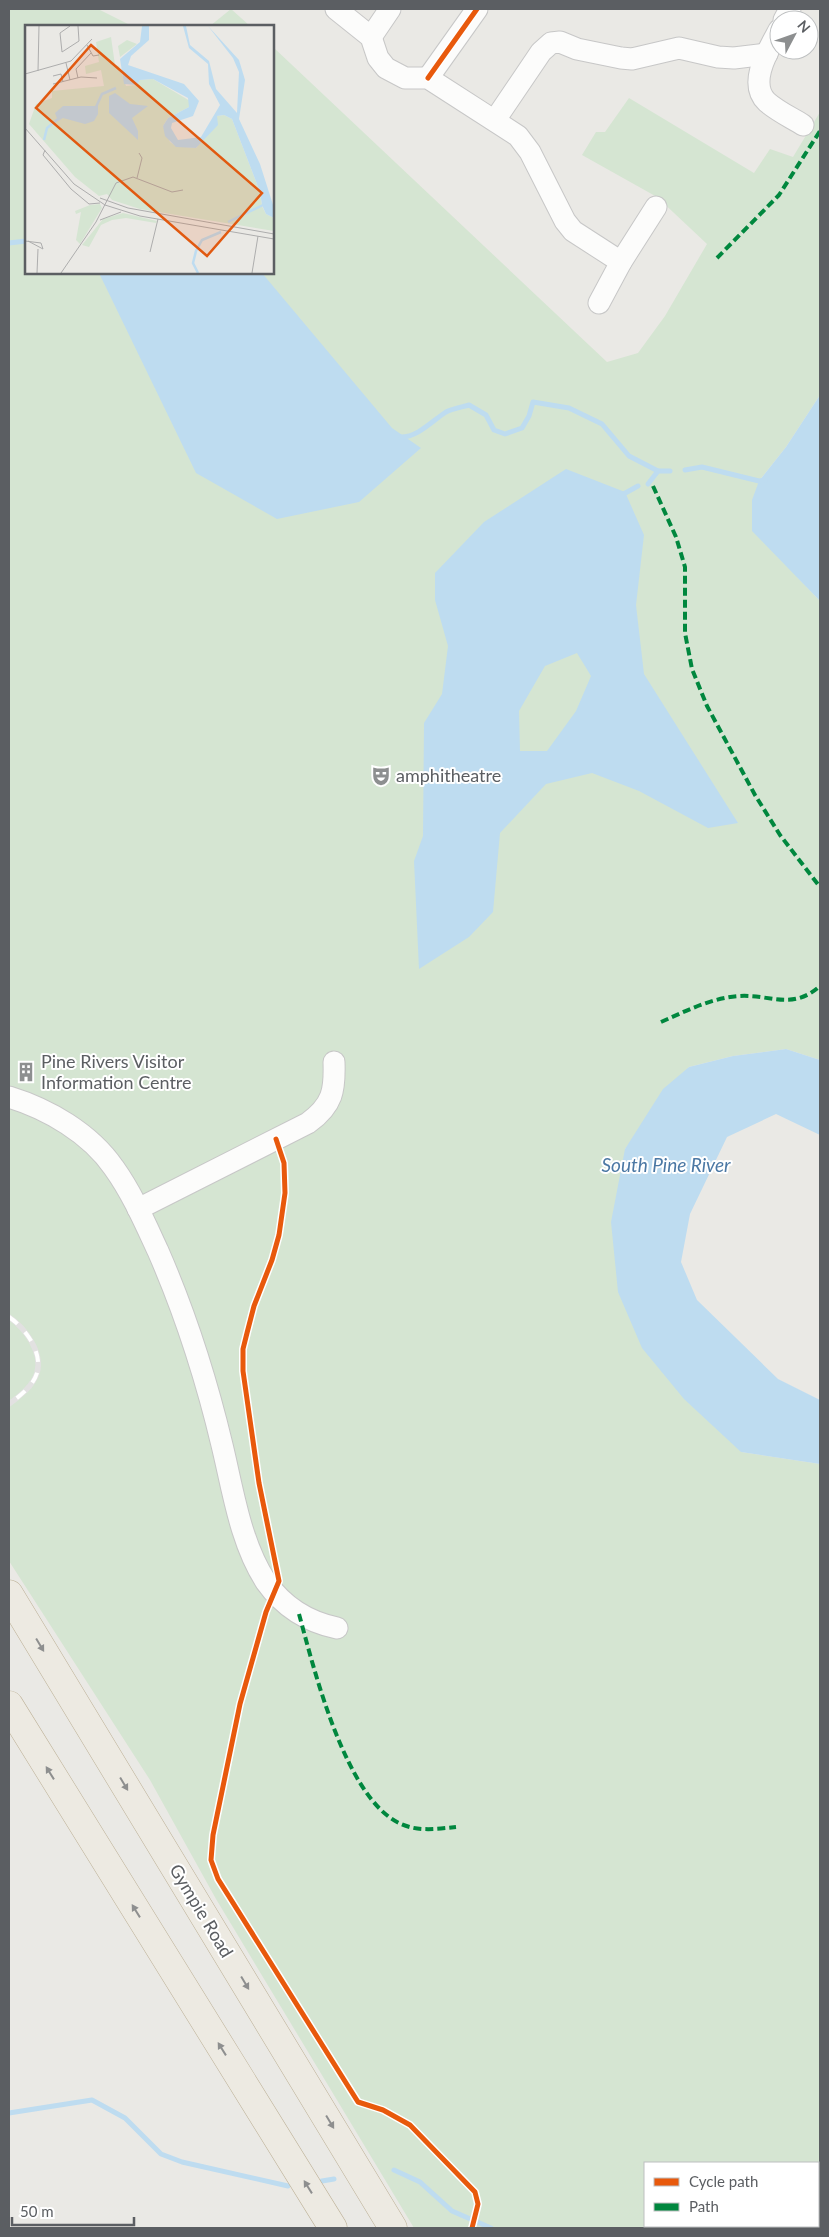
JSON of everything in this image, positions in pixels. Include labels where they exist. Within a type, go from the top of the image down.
[{"type":"highway","name":"Gympie Road","points":[[11,1601],[393,2228]]},
{"type":"highway","points":[[9,1705],[333,2228]]},
{"type":"street","points":[[336,9],[371,37],[378,58],[386,68],[405,78],[428,78],[518,136],[530,152],[565,221],[574,231],[621,262]]},
{"type":"street","points":[[371,37],[390,9]]},
{"type":"street","points":[[428,78],[477,9]]},
{"type":"street","points":[[495,120],[541,52],[551,43],[560,42],[577,49],[632,59],[679,48],[718,57],[734,58],[767,54]]},
{"type":"street","points":[[769,50],[758,85],[761,94],[768,103],[803,125]]},
{"type":"street","points":[[598,303],[621,262],[656,207]]},
{"type":"street","points":[[138,1209],[318,1116],[326,1107],[333,1092],[334,1062]]},
{"type":"street","points":[[9,1097],[42,1110],[72,1127],[93,1144],[114,1167],[138,1209],[173,1286],[198,1353],[240,1520],[256,1564],[266,1583],[299,1614],[312,1622],[337,1628]]},
{"type":"green space","points":[[9,9],[98,9],[130,25],[25,25],[25,274],[274,274],[274,48],[607,362],[638,353],[665,316],[707,244],[657,197],[582,155],[596,132],[605,132],[629,98],[754,173],[770,149],[793,157],[820,112],[820,395],[786,447],[759,481],[798,578],[820,601],[820,1060],[786,1049],[733,1056],[689,1067],[625,1149],[741,1452],[820,1464],[820,2228],[414,2228],[216,1899],[150,1780],[9,1561]]},
{"type":"green space","points":[[231,9],[249,25],[211,25]]},
{"type":"water","points":[[99,274],[263,274],[392,428],[421,448],[359,502],[277,519],[196,473]]},
{"type":"water","points":[[820,395],[820,601],[752,531],[752,500],[759,481],[786,447]]},
{"type":"water","points":[[566,469],[625,492],[644,535],[636,605],[644,674],[738,823],[708,828],[639,791],[592,773],[546,784],[500,833],[493,912],[469,937],[419,969],[414,861],[423,836],[424,723],[442,694],[448,646],[435,600],[435,573],[484,522]],"holes":[[[577,653],[591,676],[576,711],[547,751],[520,751],[519,711],[545,666]]]},
{"type":"water","name":"South Pine River","points":[[786,1049],[820,1060],[820,1135],[776,1114],[727,1137],[690,1214],[681,1262],[697,1300],[778,1379],[820,1400],[820,1464],[741,1452],[684,1399],[642,1348],[618,1292],[611,1222],[625,1149],[663,1089],[689,1067],[733,1056]]},
{"type":"waterway","points":[[9,243],[25,241]]},
{"type":"waterway","points":[[401,437],[419,431],[446,412],[469,405],[486,415],[494,430],[505,434],[522,428],[529,416],[533,402],[569,408],[602,424],[629,456],[658,471],[670,471]]},
{"type":"waterway","points":[[685,470],[702,467],[759,481],[765,480]]},
{"type":"waterway","points":[[648,484],[658,471]]},
{"type":"waterway","points":[[620,496],[638,486]]},
{"type":"waterway","points":[[9,2113],[92,2100],[125,2118],[161,2154],[182,2162],[288,2186]]},
{"type":"waterway","points":[[394,2170],[420,2182],[452,2211],[491,2228]]},
{"type":"waterway","points":[[322,2181],[334,2179]]},
{"type":"railway","points":[[9,1317],[21,1327],[31,1341],[35,1349],[38,1365],[35,1378],[22,1394],[9,1404]]},
{"type":"marked path","points":[[717,258],[779,195],[820,131]]},
{"type":"marked path","points":[[653,486],[676,537],[685,567],[685,633],[692,669],[707,706],[755,795],[780,835],[820,887]]},
{"type":"marked path","points":[[661,1022],[719,999],[750,996],[790,1000],[810,994],[820,986]]},
{"type":"marked path","points":[[299,1614],[313,1666],[334,1729],[363,1787],[380,1809],[399,1823],[420,1829],[456,1827]]},
{"type":"cycle path","points":[[428,78],[477,9]]},
{"type":"cycle path","points":[[276,1139],[284,1163],[285,1193],[279,1235],[272,1260],[254,1306],[243,1349],[243,1371],[259,1483],[279,1581],[266,1612],[240,1704],[213,1835],[211,1860],[218,1879],[358,2102],[383,2110],[410,2125],[475,2192],[478,2204],[472,2228]]},
{"type":"place","name":"amphitheatre","points":[[381,776]]},
{"type":"place","name":"Pine Rivers Visitor Information Centre","points":[[26,1072]]}]
